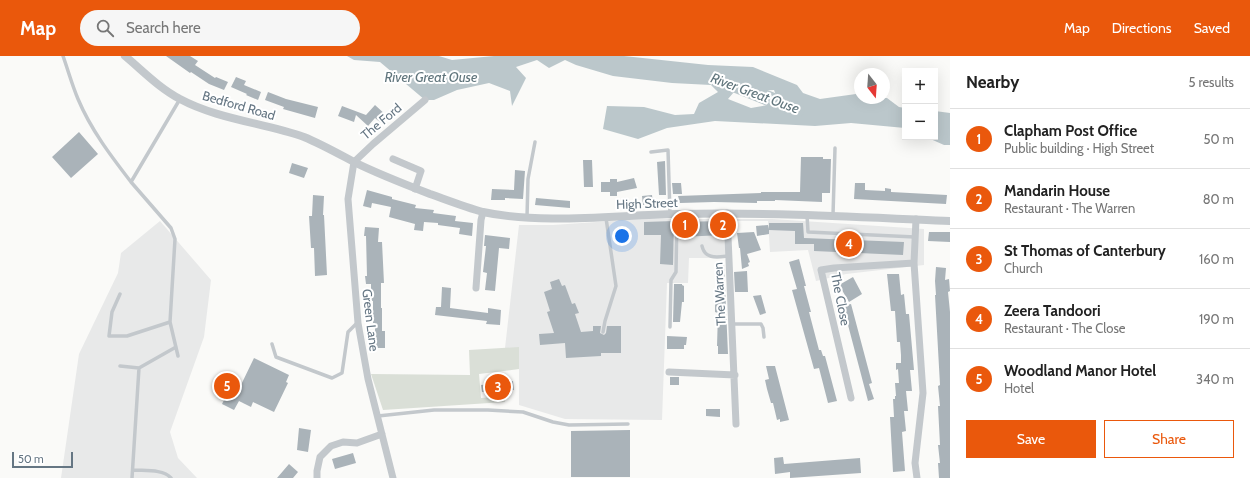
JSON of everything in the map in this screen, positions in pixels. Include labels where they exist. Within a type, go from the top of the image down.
[{"type":"street","name":"Bedford Road","points":[[126,56],[156,82],[180,100],[215,113],[300,136],[319,143],[354,162]]},
{"type":"street","name":"The Ford","points":[[354,162],[425,100]]},
{"type":"street","points":[[393,159],[421,171],[415,189]]},
{"type":"street","name":"High Street","points":[[354,162],[415,189],[451,202],[483,212],[527,217],[569,218],[727,213],[807,214],[950,221]]},
{"type":"street","name":"Green Lane","points":[[354,162],[348,199],[358,322],[368,379],[394,478]]},
{"type":"street","points":[[476,288],[481,220],[483,212]]},
{"type":"street","name":"The Warren","points":[[727,213],[736,424]]},
{"type":"street","points":[[916,219],[914,263],[923,393],[915,463],[917,478]]},
{"type":"street","name":"The Close","points":[[851,398],[821,270],[914,263]]},
{"type":"street","points":[[669,372],[734,374]]},
{"type":"street","points":[[318,478],[317,471],[320,457],[331,446],[343,442],[357,443],[382,434]]},
{"type":"lane","points":[[63,56],[78,100],[94,129],[111,156],[131,182],[171,228],[175,239],[170,322],[178,356]]},
{"type":"lane","points":[[131,182],[180,100]]},
{"type":"lane","points":[[527,217],[528,179],[534,142]]},
{"type":"lane","points":[[832,215],[835,148]]},
{"type":"lane","points":[[651,152],[668,150],[674,214],[676,272],[671,280],[670,327]]},
{"type":"lane","points":[[807,214],[808,232],[915,237]]},
{"type":"lane","points":[[604,332],[605,322],[616,286],[606,217]]},
{"type":"lane","points":[[702,246],[703,252],[708,256],[714,258],[729,256]]},
{"type":"lane","points":[[120,294],[112,312],[109,336],[127,336],[170,322]]},
{"type":"lane","points":[[272,344],[276,357],[332,378],[342,373],[348,332],[358,322]]},
{"type":"lane","points":[[732,324],[761,324],[764,337]]},
{"type":"lane","points":[[120,366],[140,368],[176,347]]},
{"type":"lane","points":[[132,478],[140,368]]},
{"type":"lane","points":[[378,416],[434,410],[488,410],[523,412],[553,422],[569,425],[628,424]]},
{"type":"lane","points":[[133,470],[168,474],[171,478]]},
{"type":"shaded area","points":[[640,219],[772,219],[924,229],[924,265],[846,274],[816,281],[808,250],[770,252],[768,221],[729,221],[730,258],[689,258],[688,283],[667,283],[662,420],[565,419],[519,405],[519,348],[505,348],[519,225],[553,225]]},
{"type":"shaded area","points":[[160,221],[211,280],[204,337],[170,432],[178,458],[197,478],[61,478],[79,354],[118,273],[121,253]]},
{"type":"shaded area","points":[[519,347],[519,369],[479,374],[481,398],[504,396],[505,402],[383,410],[371,374],[470,375],[469,350]]},
{"type":"water","name":"River Great Ouse","points":[[347,56],[439,56],[452,60],[494,56],[624,56],[708,65],[753,67],[797,85],[803,93],[820,99],[854,94],[854,104],[890,104],[890,100],[902,108],[902,128],[851,123],[815,126],[715,121],[667,128],[638,139],[603,129],[607,106],[644,107],[675,115],[694,114],[699,103],[718,92],[711,85],[672,83],[613,76],[576,65],[565,60],[549,68],[537,60],[516,67],[526,78],[512,106],[510,91],[489,83],[457,90],[434,100],[425,100],[380,62],[354,60]],"holes":[[[774,90],[779,103],[751,108],[728,99],[734,92]]]},
{"type":"water","points":[[938,111],[950,113],[950,145],[944,145],[933,140],[938,140]]},
{"type":"building","points":[[166,56],[190,56],[198,61],[195,65],[215,78],[216,77],[228,82],[224,90],[209,84],[191,72],[190,73]]},
{"type":"building","points":[[236,77],[246,81],[244,85],[261,92],[258,100],[231,87]]},
{"type":"building","points":[[268,92],[286,99],[318,107],[315,118],[283,109],[284,107],[265,100]]},
{"type":"building","points":[[375,105],[387,116],[381,123],[375,118],[368,126],[356,115],[354,122],[338,116],[342,106],[366,115]]},
{"type":"building","points":[[79,132],[98,154],[71,178],[52,157]]},
{"type":"building","points":[[801,157],[823,157],[823,159],[831,159],[830,193],[822,193],[822,202],[775,200],[757,201],[757,203],[680,203],[678,196],[761,192],[800,192]]},
{"type":"building","points":[[583,160],[592,160],[593,187],[584,187]]},
{"type":"building","points":[[665,161],[666,195],[659,195],[657,162]]},
{"type":"building","points":[[292,163],[308,168],[304,178],[289,173]]},
{"type":"building","points":[[515,170],[525,171],[523,199],[505,198],[505,200],[491,200],[492,189],[514,190]]},
{"type":"building","points":[[634,178],[637,188],[617,192],[617,196],[610,196],[610,192],[601,192],[601,182],[610,182],[610,179],[617,179],[617,182]]},
{"type":"building","points":[[672,183],[681,183],[682,194],[673,194]]},
{"type":"building","points":[[855,183],[865,183],[865,190],[885,191],[885,188],[891,189],[891,192],[947,195],[946,204],[854,199]]},
{"type":"building","points":[[367,190],[392,197],[392,199],[416,205],[415,208],[434,210],[433,213],[456,216],[455,221],[473,223],[472,236],[459,234],[460,228],[438,225],[438,223],[424,222],[423,231],[414,230],[415,224],[389,217],[391,207],[372,203],[371,208],[363,206]]},
{"type":"building","points":[[313,195],[324,196],[323,215],[327,275],[315,276],[314,248],[311,248],[309,216],[312,216]]},
{"type":"building","points":[[652,195],[653,204],[643,205],[642,196]]},
{"type":"building","points":[[536,198],[570,201],[570,208],[535,205]]},
{"type":"building","points":[[674,221],[673,265],[660,264],[661,235],[644,235],[644,222]]},
{"type":"building","points":[[722,221],[723,235],[680,237],[680,222]]},
{"type":"building","points":[[769,223],[803,223],[804,238],[904,242],[903,255],[814,251],[814,244],[795,244],[795,231],[769,230],[769,234],[757,236],[756,226],[768,225],[769,229]]},
{"type":"building","points":[[365,227],[379,228],[378,242],[382,242],[384,283],[381,283],[381,308],[382,331],[385,331],[385,348],[375,348],[375,323],[373,323],[371,284],[366,284],[365,276],[367,276],[366,236],[364,236]]},
{"type":"building","points":[[754,232],[761,250],[747,254],[750,262],[748,263],[749,266],[742,269],[737,233]]},
{"type":"building","points":[[929,232],[950,232],[950,242],[928,241]]},
{"type":"building","points":[[485,235],[510,238],[509,249],[499,248],[495,291],[485,290],[487,273],[483,272],[486,246],[484,246]]},
{"type":"building","points":[[799,259],[811,312],[809,312],[819,350],[821,350],[823,356],[825,356],[837,401],[828,403],[819,368],[814,369],[792,290],[797,289],[789,262]]},
{"type":"building","points":[[718,263],[724,263],[728,354],[718,354],[717,346],[718,313],[715,312],[715,304]]},
{"type":"building","points":[[936,267],[946,268],[945,280],[949,279],[950,291],[948,292],[950,312],[950,478],[939,478],[938,463],[940,463],[938,445],[940,445],[938,406],[940,406],[938,386],[940,385],[935,295]]},
{"type":"building","points":[[747,271],[748,292],[735,292],[734,272]]},
{"type":"building","points":[[887,274],[899,274],[901,295],[904,294],[906,314],[909,314],[914,370],[910,370],[912,391],[906,391],[908,411],[904,411],[906,431],[902,432],[905,471],[893,472],[890,417],[894,417],[893,399],[895,399],[896,396],[895,383],[899,383],[896,363],[901,363],[901,355],[900,342],[897,342],[895,311],[891,311]]},
{"type":"building","points":[[853,277],[862,294],[849,302],[839,285]]},
{"type":"building","points":[[559,279],[562,286],[565,285],[572,304],[575,303],[579,313],[575,314],[581,332],[593,331],[593,326],[601,326],[600,333],[604,335],[606,333],[607,326],[621,326],[621,353],[601,353],[601,356],[566,358],[565,343],[540,345],[539,334],[554,333],[547,312],[550,311],[544,292],[552,289],[550,282]]},
{"type":"building","points":[[674,284],[682,284],[684,286],[684,302],[682,302],[680,322],[673,322]]},
{"type":"building","points":[[442,287],[451,288],[450,308],[488,313],[488,308],[501,310],[500,325],[486,324],[487,321],[435,315],[436,307],[441,307]]},
{"type":"building","points":[[761,295],[766,313],[760,315],[753,296]]},
{"type":"building","points":[[851,304],[872,383],[869,384],[874,399],[868,401],[843,306]]},
{"type":"building","points":[[667,336],[687,337],[684,349],[667,349]]},
{"type":"building","points":[[254,358],[289,375],[286,382],[288,383],[274,412],[253,402],[251,407],[239,401],[234,410],[222,404],[226,396],[214,390],[220,378],[240,387]]},
{"type":"building","points":[[766,366],[775,366],[789,420],[780,422],[780,419],[777,420],[765,380],[769,379]]},
{"type":"building","points":[[670,377],[679,377],[679,385],[670,385]]},
{"type":"building","points":[[504,378],[505,382],[513,381],[514,390],[506,391],[506,394],[492,396],[491,391],[482,392],[481,385],[490,384],[489,380]]},
{"type":"building","points":[[706,409],[720,409],[720,417],[706,416]]},
{"type":"building","points":[[299,428],[311,430],[308,452],[297,450]]},
{"type":"building","points":[[630,430],[630,477],[571,477],[571,431]]},
{"type":"building","points":[[353,453],[356,463],[335,469],[332,459]]},
{"type":"building","points":[[783,457],[784,464],[860,458],[861,473],[790,478],[790,472],[775,474],[774,458]]},
{"type":"building","points":[[289,464],[298,472],[293,478],[277,478]]},
{"type":"waterway","name":"River Great Ouse","points":[[730,83],[797,110]]},
{"type":"place","name":"Clapham Post Office","points":[[685,225]]},
{"type":"place","name":"Mandarin House","points":[[723,225]]},
{"type":"place","name":"Zeera Tandoori","points":[[849,244]]},
{"type":"place","name":"Woodland Manor Hotel","points":[[227,386]]},
{"type":"place","name":"St Thomas of Canterbury","points":[[498,387]]}]
